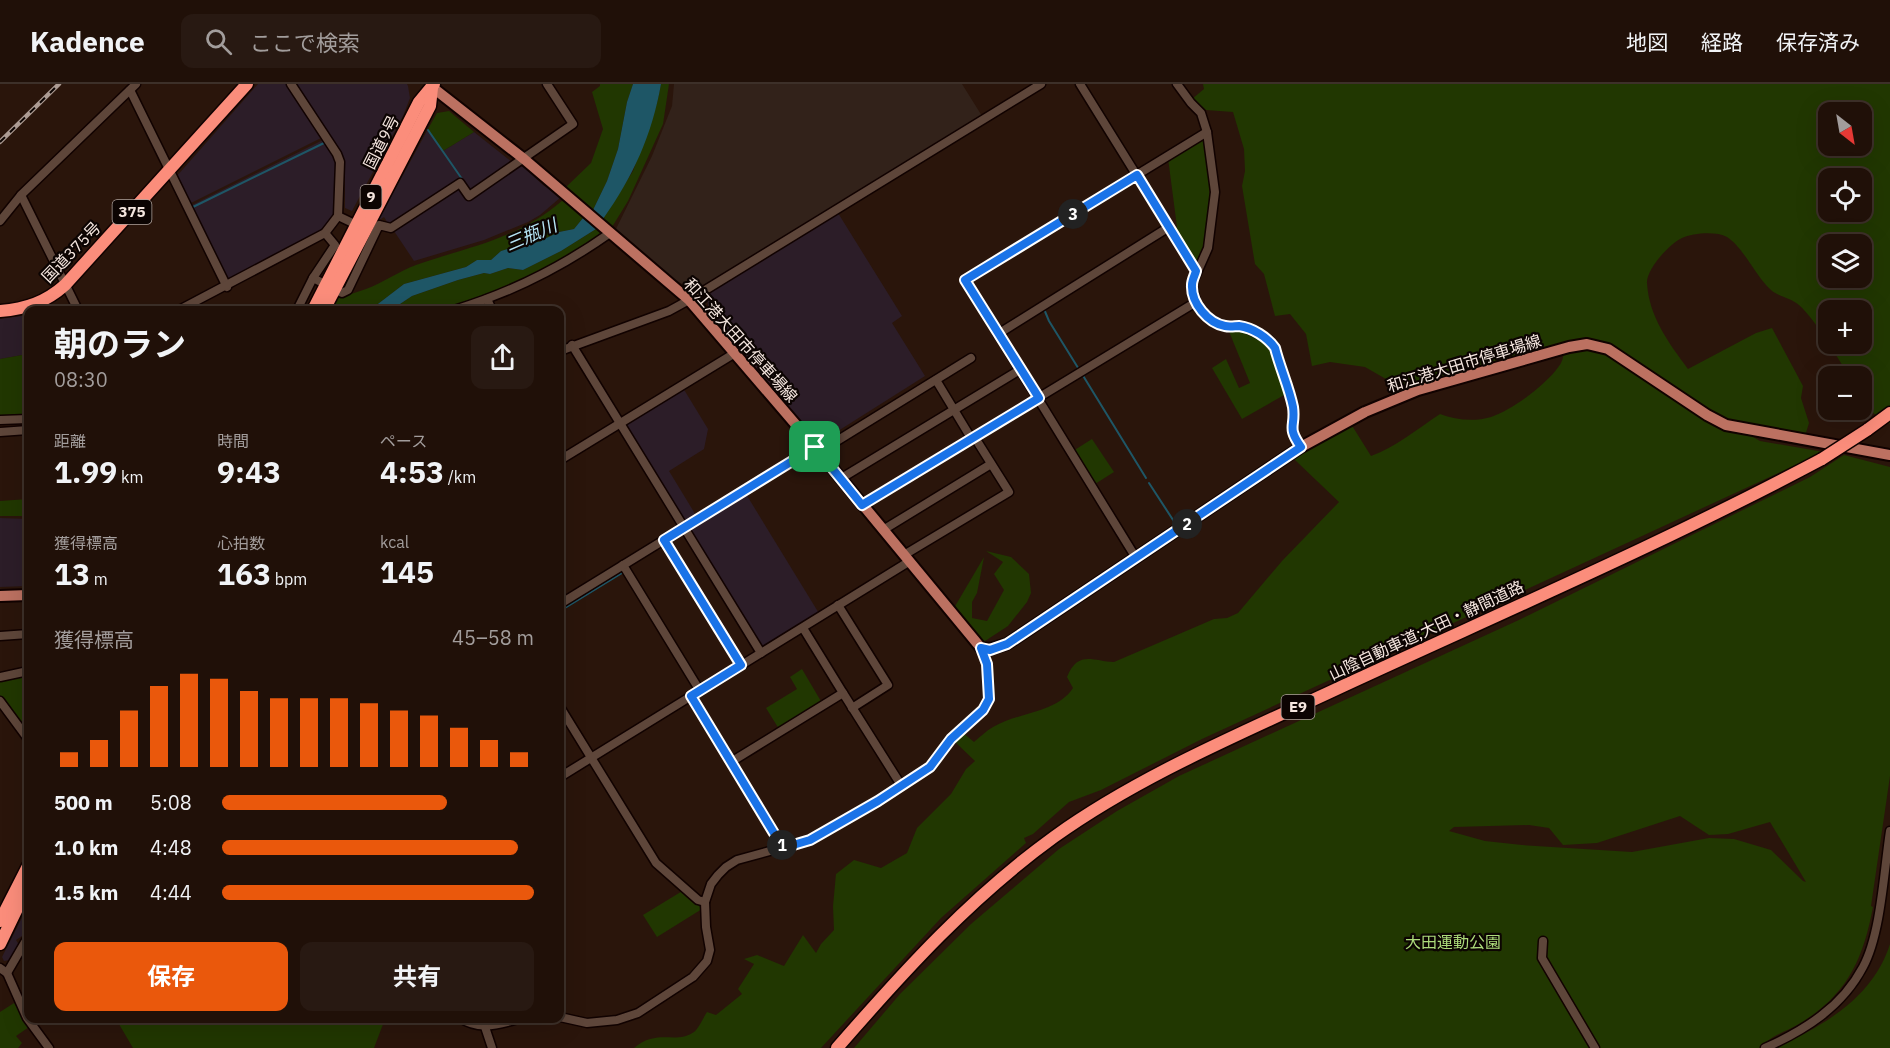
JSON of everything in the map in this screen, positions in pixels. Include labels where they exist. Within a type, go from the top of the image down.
[{"type":"highway","name":"国道375号","points":[[30,306],[54,295],[65,285],[247,84]]},
{"type":"highway","name":"国道9号","points":[[317,306],[331,287],[430,106],[431,85]]},
{"type":"highway","name":"国道9号","points":[[325,306],[331,287]]},
{"type":"highway","name":"国道375号","points":[[0,311],[24,308]]},
{"type":"highway","name":"山陰自動車道;大田・静間道路","points":[[837,1048],[915,961],[965,910],[1008,872],[1055,836],[1103,805],[1158,774],[1264,722],[1692,526],[1822,459],[1890,413]]},
{"type":"highway","points":[[0,921],[24,874]]},
{"type":"highway","points":[[0,944],[24,894]]},
{"type":"main road","name":"和江港大田市停車場線","points":[[431,85],[524,159],[689,300],[735,352],[981,648],[990,650],[1007,644],[1301,447],[1365,412],[1418,390],[1569,347],[1587,344],[1608,349],[1707,415],[1726,425],[1890,454]]},
{"type":"main road","points":[[0,596],[24,595]]},
{"type":"street","points":[[187,306],[325,233],[338,216],[340,162],[291,84]]},
{"type":"street","points":[[313,278],[342,293],[348,290],[379,225],[391,228],[460,183],[469,196],[573,124],[547,84]]},
{"type":"street","points":[[564,349],[669,311],[689,300],[1041,84]]},
{"type":"street","points":[[1080,84],[1196,271]]},
{"type":"street","points":[[1177,84],[1191,103],[1202,113],[1207,132],[1215,192],[1208,248],[1192,284],[1196,302],[1204,314],[1213,321],[1224,326],[1242,326],[1269,340],[1275,348],[1293,406],[1294,417],[1291,430],[1301,447]]},
{"type":"street","points":[[0,220],[21,195],[133,87],[170,171],[227,287]]},
{"type":"street","points":[[1136,558],[965,280],[1207,132]]},
{"type":"street","points":[[21,195],[76,306]]},
{"type":"street","points":[[338,216],[362,227]]},
{"type":"street","points":[[998,333],[1169,227]]},
{"type":"street","points":[[466,306],[553,270],[608,231]]},
{"type":"street","points":[[299,306],[313,278],[335,245],[325,233]]},
{"type":"street","points":[[487,299],[490,306]]},
{"type":"street","points":[[862,505],[1196,302]]},
{"type":"street","points":[[572,345],[761,653]]},
{"type":"street","points":[[564,458],[735,352]]},
{"type":"street","points":[[564,602],[971,358]]},
{"type":"street","points":[[840,478],[1018,371]]},
{"type":"street","points":[[564,774],[803,628],[1009,492],[977,441],[971,438],[936,380]]},
{"type":"street","points":[[0,420],[24,419]]},
{"type":"street","points":[[0,432],[24,430]]},
{"type":"street","points":[[883,530],[992,464]]},
{"type":"street","points":[[664,540],[741,665]]},
{"type":"street","points":[[623,565],[700,691]]},
{"type":"street","points":[[838,605],[888,685],[852,708]]},
{"type":"street","points":[[803,628],[901,785]]},
{"type":"street","points":[[0,636],[24,634]]},
{"type":"street","points":[[564,1018],[587,1023],[617,1020],[638,1013],[693,977],[707,961],[710,950],[705,902],[711,884],[726,867],[752,855],[810,840],[878,801],[930,767],[951,739],[983,710],[989,699],[987,664],[981,648]]},
{"type":"street","points":[[0,676],[24,672]]},
{"type":"street","points":[[731,762],[843,693]]},
{"type":"street","points":[[691,696],[783,848]]},
{"type":"street","points":[[0,701],[24,734]]},
{"type":"street","points":[[564,713],[656,863],[698,900],[705,902]]},
{"type":"street","points":[[1765,1048],[1793,1035],[1823,1015],[1851,985],[1863,966],[1875,928],[1890,831]]},
{"type":"street","points":[[1543,941],[1542,958],[1595,1048]]},
{"type":"street","points":[[24,942],[3,971],[24,1012]]},
{"type":"street","points":[[31,1023],[49,1048]]},
{"type":"street","points":[[469,1023],[476,1027],[502,1023]]},
{"type":"street","points":[[485,1027],[492,1048]]},
{"type":"shaded area","points":[[258,84],[287,84],[323,137],[189,204],[176,177]]},
{"type":"shaded area","points":[[297,84],[407,84],[408,86],[410,98],[403,116],[352,211],[345,208],[345,164],[342,155]]},
{"type":"shaded area","points":[[674,84],[962,84],[982,116],[702,286],[689,287],[676,281],[616,229],[652,156],[672,106]]},
{"type":"shaded area","points":[[428,129],[443,151],[474,132],[512,162],[470,192],[462,179],[389,225],[384,217],[378,221]]},
{"type":"shaded area","points":[[325,139],[336,164],[335,215],[324,231],[231,280],[226,279],[190,206]]},
{"type":"shaded area","points":[[523,166],[543,185],[561,197],[528,222],[484,240],[414,261],[394,231],[460,188],[468,198],[512,170]]},
{"type":"shaded area","points":[[838,213],[902,316],[892,323],[925,376],[819,443],[712,316],[707,299],[712,290]]},
{"type":"shaded area","points":[[24,316],[24,355],[0,359],[0,319]]},
{"type":"shaded area","points":[[683,388],[708,429],[704,449],[669,471],[697,517],[684,525],[625,423]]},
{"type":"shaded area","points":[[746,494],[820,615],[762,650],[688,529]]},
{"type":"shaded area","points":[[0,518],[24,519],[24,586],[0,587]]},
{"type":"shaded area","points":[[24,914],[24,935],[16,940],[19,945],[10,960],[4,961],[2,957]]},
{"type":"green space","points":[[600,84],[633,84],[618,149],[607,181],[593,210],[566,187],[591,163],[603,129],[592,92]]},
{"type":"green space","points":[[661,84],[669,84],[663,124],[628,201],[612,227],[603,219],[633,171],[657,103]]},
{"type":"green space","points":[[1203,84],[1890,84],[1890,424],[1872,412],[1872,366],[1843,366],[1835,354],[1872,354],[1872,300],[1818,300],[1818,327],[1799,305],[1771,290],[1733,242],[1727,237],[1711,233],[1687,236],[1677,241],[1659,258],[1650,271],[1647,283],[1656,318],[1667,339],[1688,369],[1756,333],[1772,328],[1803,386],[1801,398],[1809,423],[1805,436],[1721,418],[1605,344],[1405,390],[1365,367],[1330,362],[1312,366],[1306,334],[1290,314],[1275,316],[1264,274],[1255,264],[1242,186],[1245,171],[1244,149],[1233,112],[1206,110],[1192,99],[1204,89]]},
{"type":"green space","points":[[449,111],[474,132],[443,151],[428,129],[437,113]]},
{"type":"green space","points":[[1204,137],[1209,185],[1209,219],[1207,235],[1195,264],[1174,231],[1177,227],[1168,158]]},
{"type":"green space","points":[[563,200],[583,218],[574,229],[559,232],[538,242],[501,251],[491,260],[477,260],[466,267],[404,284],[375,306],[334,306],[339,297],[372,286],[416,265],[511,233],[546,213]]},
{"type":"green space","points":[[596,229],[602,234],[576,254],[478,300],[460,306],[397,306],[412,296],[458,280],[508,268],[523,270],[561,251]]},
{"type":"green space","points":[[1228,329],[1246,332],[1270,345],[1286,394],[1242,419],[1212,368],[1226,359],[1239,388],[1250,383]]},
{"type":"green space","points":[[1585,349],[1614,355],[1760,441],[1824,452],[1202,739],[1101,790],[1069,802],[1033,834],[1024,838],[1026,843],[941,918],[821,1048],[634,1048],[651,1039],[687,1036],[696,1030],[707,1012],[716,1015],[742,994],[738,989],[754,964],[744,959],[757,955],[784,966],[803,935],[816,953],[834,930],[833,906],[836,874],[854,860],[881,868],[907,853],[917,828],[951,794],[966,769],[975,761],[953,740],[962,732],[974,742],[1003,722],[1057,703],[1073,688],[1067,677],[1071,669],[1081,660],[1114,662],[1214,619],[1227,618],[1238,613],[1282,561],[1339,502],[1295,460],[1294,456],[1351,424],[1371,456],[1398,443],[1440,414],[1465,420],[1491,417],[1509,409],[1537,389],[1560,365],[1564,353]]},
{"type":"green space","points":[[24,355],[24,416],[0,418],[0,359]]},
{"type":"green space","points":[[1092,439],[1114,472],[1095,484],[1073,451]]},
{"type":"green space","name":"大田運動公園","points":[[1844,455],[1890,467],[1890,776],[1871,906],[1873,907],[1858,960],[1841,988],[1816,1013],[1778,1034],[1761,1048],[854,1048],[900,994],[971,924],[1059,849],[1117,811],[1179,776],[1521,619],[1810,477]],"holes":[[[1680,816],[1709,835],[1728,834],[1770,822],[1806,882],[1771,850],[1734,839],[1709,838],[1632,852],[1485,841],[1449,831],[1454,827],[1529,825],[1549,828],[1563,845],[1597,843]]]},
{"type":"green space","points":[[24,499],[24,516],[0,516],[0,501]]},
{"type":"green space","points":[[986,551],[1011,557],[1029,574],[1031,593],[1027,602],[1008,626],[982,643],[954,608],[984,557],[977,593],[972,602],[972,618],[987,621],[1004,590],[994,574],[1003,562]]},
{"type":"green space","points":[[802,669],[822,703],[779,729],[766,708],[797,689],[790,677]]},
{"type":"green space","points":[[24,677],[24,730],[0,698],[0,682]]},
{"type":"green space","points":[[684,890],[702,909],[657,937],[643,915]]},
{"type":"green space","points":[[1890,944],[1890,1048],[1775,1048],[1828,1020],[1859,995],[1872,980]]},
{"type":"green space","points":[[14,1003],[24,1023],[29,1027],[16,1036],[22,1043],[18,1048],[0,1048],[0,1012]]},
{"type":"green space","points":[[118,1023],[383,1023],[374,1048],[133,1048]]},
{"type":"water","points":[[633,84],[661,84],[647,138],[640,155],[603,219],[593,210],[607,181],[618,149]]},
{"type":"water","points":[[583,218],[596,229],[561,251],[523,270],[508,268],[490,274],[484,273],[412,296],[397,306],[375,306],[404,284],[466,267],[477,260],[491,260],[501,251],[534,241],[538,242],[559,232],[574,229]]},
{"type":"waterway","points":[[428,130],[462,179]]},
{"type":"waterway","points":[[193,207],[324,143]]},
{"type":"waterway","points":[[1044,309],[1080,371]]},
{"type":"waterway","points":[[1082,374],[1146,478]]},
{"type":"waterway","points":[[1149,483],[1175,523]]},
{"type":"waterway","points":[[564,609],[622,573]]},
{"type":"railway","points":[[0,142],[59,84]]},
{"type":"route","points":[[1137,175],[1196,271],[1192,284],[1193,294],[1204,314],[1224,326],[1242,326],[1259,334],[1269,340],[1275,348],[1293,406],[1294,417],[1291,430],[1301,447],[1007,644],[990,650],[981,648],[987,664],[989,699],[983,710],[951,739],[930,767],[878,801],[810,840],[783,848],[691,696],[741,665],[664,540],[815,447],[862,505],[1039,398],[965,280],[1137,175]]},
{"type":"water label","name":"三瓶川","points":[[531,235]]}]
